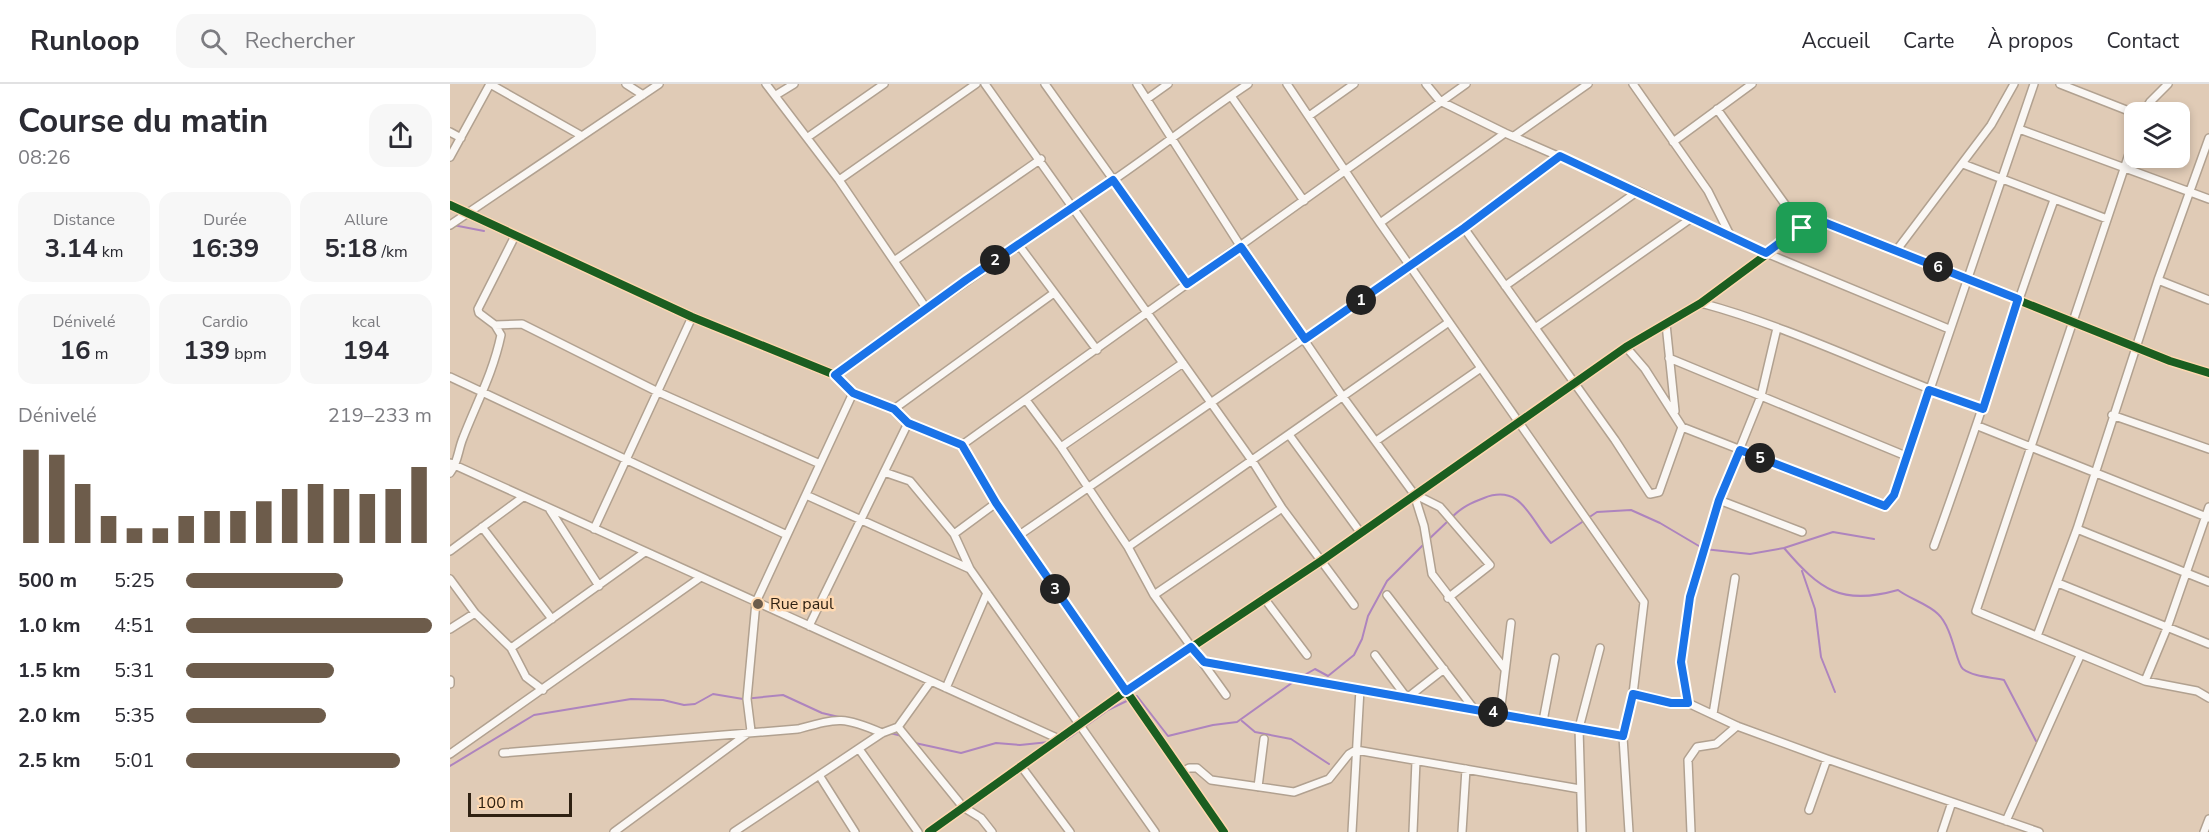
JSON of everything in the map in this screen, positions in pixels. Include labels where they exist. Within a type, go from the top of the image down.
[{"type":"street","points":[[450,157],[490,84],[582,136]]},
{"type":"street","points":[[626,84],[643,95]]},
{"type":"street","points":[[450,225],[659,84]]},
{"type":"street","points":[[766,84],[776,94],[839,180],[926,308]]},
{"type":"street","points":[[776,94],[794,84]]},
{"type":"street","points":[[808,137],[884,84]]},
{"type":"street","points":[[839,180],[976,84]]},
{"type":"street","points":[[985,84],[1041,159],[1071,207],[1183,363],[1210,405],[1253,462],[1282,508],[1354,605]]},
{"type":"street","points":[[1045,84],[1187,284]]},
{"type":"street","points":[[1137,84],[1241,247],[1343,397],[1414,494],[1424,526],[1428,566],[1448,598],[1504,668]]},
{"type":"street","points":[[1147,99],[1168,84]]},
{"type":"street","points":[[1287,84],[1380,223],[1644,602],[1633,694],[1623,736],[1629,832]]},
{"type":"street","points":[[1309,116],[1354,84]]},
{"type":"street","points":[[1426,84],[1440,101],[1505,133],[1638,191],[1766,253],[1949,329]]},
{"type":"street","points":[[962,445],[1466,84]]},
{"type":"street","points":[[1514,136],[1588,84]]},
{"type":"street","points":[[1673,142],[1752,84]]},
{"type":"street","points":[[1896,251],[1963,164],[1990,125],[2014,84]]},
{"type":"street","points":[[1626,347],[1675,413],[1682,426],[1885,506],[1894,495],[1966,278],[2034,84]]},
{"type":"street","points":[[2060,84],[2124,109]]},
{"type":"street","points":[[2150,102],[2168,84]]},
{"type":"street","points":[[835,375],[926,308],[1173,138],[1212,106],[1231,96],[1244,85]]},
{"type":"street","points":[[1635,85],[1713,199],[1730,235]]},
{"type":"street","points":[[1231,96],[1304,201]]},
{"type":"street","points":[[1716,110],[1802,228]]},
{"type":"street","points":[[2019,129],[2124,168]]},
{"type":"street","points":[[450,132],[461,138]]},
{"type":"street","points":[[1380,223],[1505,133]]},
{"type":"street","points":[[2037,636],[2097,472],[2112,415],[2138,347],[2158,280],[2209,138]]},
{"type":"street","points":[[1018,536],[1410,266],[1560,156]]},
{"type":"street","points":[[894,261],[1041,159]]},
{"type":"street","points":[[1963,164],[2107,219]]},
{"type":"street","points":[[2209,199],[2125,168],[1976,610],[2080,656],[2145,681],[2197,691],[2209,698]]},
{"type":"street","points":[[1505,286],[1638,191]]},
{"type":"street","points":[[1934,546],[1978,426],[2018,299],[2054,200]]},
{"type":"street","points":[[450,205],[692,317],[835,375],[853,393],[894,409],[908,423],[962,445],[1018,536],[1224,832]]},
{"type":"street","points":[[1535,328],[1693,217]]},
{"type":"street","points":[[929,832],[1126,691],[1321,561],[1626,347],[1701,303],[1766,253],[1802,228],[1815,223],[1826,223],[2073,322],[2209,373]]},
{"type":"street","points":[[1464,228],[1650,494],[1659,492],[1682,426]]},
{"type":"street","points":[[450,473],[496,361],[501,335],[495,325],[479,313],[478,309],[515,236]]},
{"type":"street","points":[[1018,244],[1097,350]]},
{"type":"street","points":[[2158,280],[2209,300]]},
{"type":"street","points":[[894,409],[1054,293]]},
{"type":"street","points":[[1701,303],[1741,314],[1929,390],[1983,409]]},
{"type":"street","points":[[594,529],[692,317]]},
{"type":"street","points":[[1128,547],[1253,462],[1449,322]]},
{"type":"street","points":[[495,325],[522,324],[658,392],[820,464]]},
{"type":"street","points":[[1666,324],[1675,413]]},
{"type":"street","points":[[1688,703],[1681,662],[1690,597],[1719,500],[1761,396],[1777,328]]},
{"type":"street","points":[[1669,358],[1906,456]]},
{"type":"street","points":[[1061,447],[1183,363]]},
{"type":"street","points":[[1376,441],[1480,368]]},
{"type":"street","points":[[450,377],[787,535]]},
{"type":"street","points":[[751,731],[747,699],[756,602],[853,393]]},
{"type":"street","points":[[1026,400],[1061,447],[1128,547],[1154,595],[1226,695]]},
{"type":"street","points":[[2112,415],[2209,449]]},
{"type":"street","points":[[809,626],[908,423]]},
{"type":"street","points":[[1978,426],[2207,518]]},
{"type":"street","points":[[1290,436],[1360,532]]},
{"type":"street","points":[[453,465],[1059,739]]},
{"type":"street","points":[[884,472],[910,481],[954,534],[970,569],[1155,832]]},
{"type":"street","points":[[1414,494],[1440,507],[1490,565],[1448,598]]},
{"type":"street","points":[[806,495],[970,569]]},
{"type":"street","points":[[450,551],[523,497]]},
{"type":"street","points":[[1719,500],[1802,532]]},
{"type":"street","points":[[954,534],[996,503]]},
{"type":"street","points":[[2145,681],[2167,628],[2209,507]]},
{"type":"street","points":[[1154,595],[1282,508]]},
{"type":"street","points":[[549,509],[599,586]]},
{"type":"street","points":[[482,527],[552,619]]},
{"type":"street","points":[[2077,529],[2209,582]]},
{"type":"street","points":[[511,648],[645,552]]},
{"type":"street","points":[[450,754],[700,577]]},
{"type":"street","points":[[1713,714],[1735,578]]},
{"type":"street","points":[[450,579],[475,613],[511,648],[526,677],[543,690]]},
{"type":"street","points":[[2058,582],[2209,644]]},
{"type":"street","points":[[946,688],[987,592]]},
{"type":"street","points":[[1387,595],[1474,709]]},
{"type":"street","points":[[1264,598],[1306,655]]},
{"type":"street","points":[[450,629],[475,613]]},
{"type":"street","points":[[1500,714],[1511,623]]},
{"type":"street","points":[[1582,832],[1579,728],[1600,648]]},
{"type":"street","points":[[1375,655],[1407,698]]},
{"type":"street","points":[[2006,821],[2080,656]]},
{"type":"street","points":[[1543,721],[1555,658]]},
{"type":"street","points":[[1204,662],[1623,736]]},
{"type":"street","points":[[1407,698],[1444,669]]},
{"type":"street","points":[[734,832],[882,733],[898,727],[931,681]]},
{"type":"street","points":[[1352,832],[1360,690]]},
{"type":"street","points":[[1633,694],[1671,703],[1688,703],[1737,726],[2039,832]]},
{"type":"street","points":[[503,753],[751,731],[798,729],[836,718],[855,721],[882,733]]},
{"type":"street","points":[[1691,832],[1688,760],[1697,747],[1716,744],[1737,726]]},
{"type":"street","points":[[898,727],[963,807],[981,818],[992,832]]},
{"type":"street","points":[[614,832],[622,829],[751,731]]},
{"type":"street","points":[[1258,787],[1263,739]]},
{"type":"street","points":[[859,749],[918,832]]},
{"type":"street","points":[[1182,772],[1189,768],[1197,768],[1211,780],[1294,792],[1322,784],[1337,771],[1349,754],[1356,750],[1580,789]]},
{"type":"street","points":[[1809,810],[1827,759]]},
{"type":"street","points":[[1413,832],[1416,761]]},
{"type":"street","points":[[1020,766],[1070,832]]},
{"type":"street","points":[[1462,832],[1466,769]]},
{"type":"street","points":[[819,775],[855,832]]},
{"type":"street","points":[[1942,832],[1952,802]]},
{"type":"street","points":[[2204,832],[2209,819]]},
{"type":"waterway","points":[[453,225],[484,231]]},
{"type":"waterway","points":[[1452,517],[1467,506],[1484,498],[1508,495],[1524,506],[1551,543],[1597,512],[1631,510],[1660,523],[1704,549],[1750,554],[1784,548],[1809,575],[1833,591],[1846,595],[1878,595],[1898,590],[1929,607],[1943,620],[1963,669],[1977,675],[2004,680],[2036,741]]},
{"type":"waterway","points":[[1428,540],[1448,521]]},
{"type":"waterway","points":[[1784,548],[1833,532],[1874,539]]},
{"type":"waterway","points":[[1301,677],[1315,669],[1328,676],[1354,655],[1362,639],[1368,616],[1387,581],[1424,544]]},
{"type":"waterway","points":[[1802,571],[1815,609],[1821,657],[1835,692]]},
{"type":"waterway","points":[[1061,741],[1066,740],[1108,710],[1137,696],[1168,736],[1213,725],[1237,722],[1296,680]]},
{"type":"waterway","points":[[450,766],[534,715],[631,699],[663,700],[684,705],[695,704],[713,694],[743,699],[783,695],[822,713],[839,717]]},
{"type":"waterway","points":[[1242,721],[1255,732],[1291,739],[1329,764]]},
{"type":"waterway","points":[[890,733],[902,736]]},
{"type":"waterway","points":[[915,743],[961,753],[996,743],[1020,745],[1049,742]]},
{"type":"cycle path","points":[[450,205],[692,317],[835,375],[853,393],[894,409],[908,423],[962,445],[996,503],[1224,832]]},
{"type":"cycle path","points":[[929,832],[1126,691],[1321,561],[1626,347],[1701,303],[1802,228],[1815,223],[1826,223],[2170,361],[2209,373]]},
{"type":"place","name":"Rue paul","points":[[758,604]]},
{"type":"route","points":[[1560,156],[1766,253],[1802,228],[1815,223],[1826,223],[2018,299],[1983,409],[1929,390],[1894,495],[1891,502],[1885,506],[1740,450],[1710,526],[1690,597],[1681,662],[1688,703],[1671,703],[1633,694],[1623,736],[1204,662],[1191,647],[1126,691],[996,503],[962,445],[908,423],[894,409],[853,393],[835,375],[966,280],[1113,180],[1187,284],[1241,247],[1305,339],[1464,228],[1560,156]]}]
